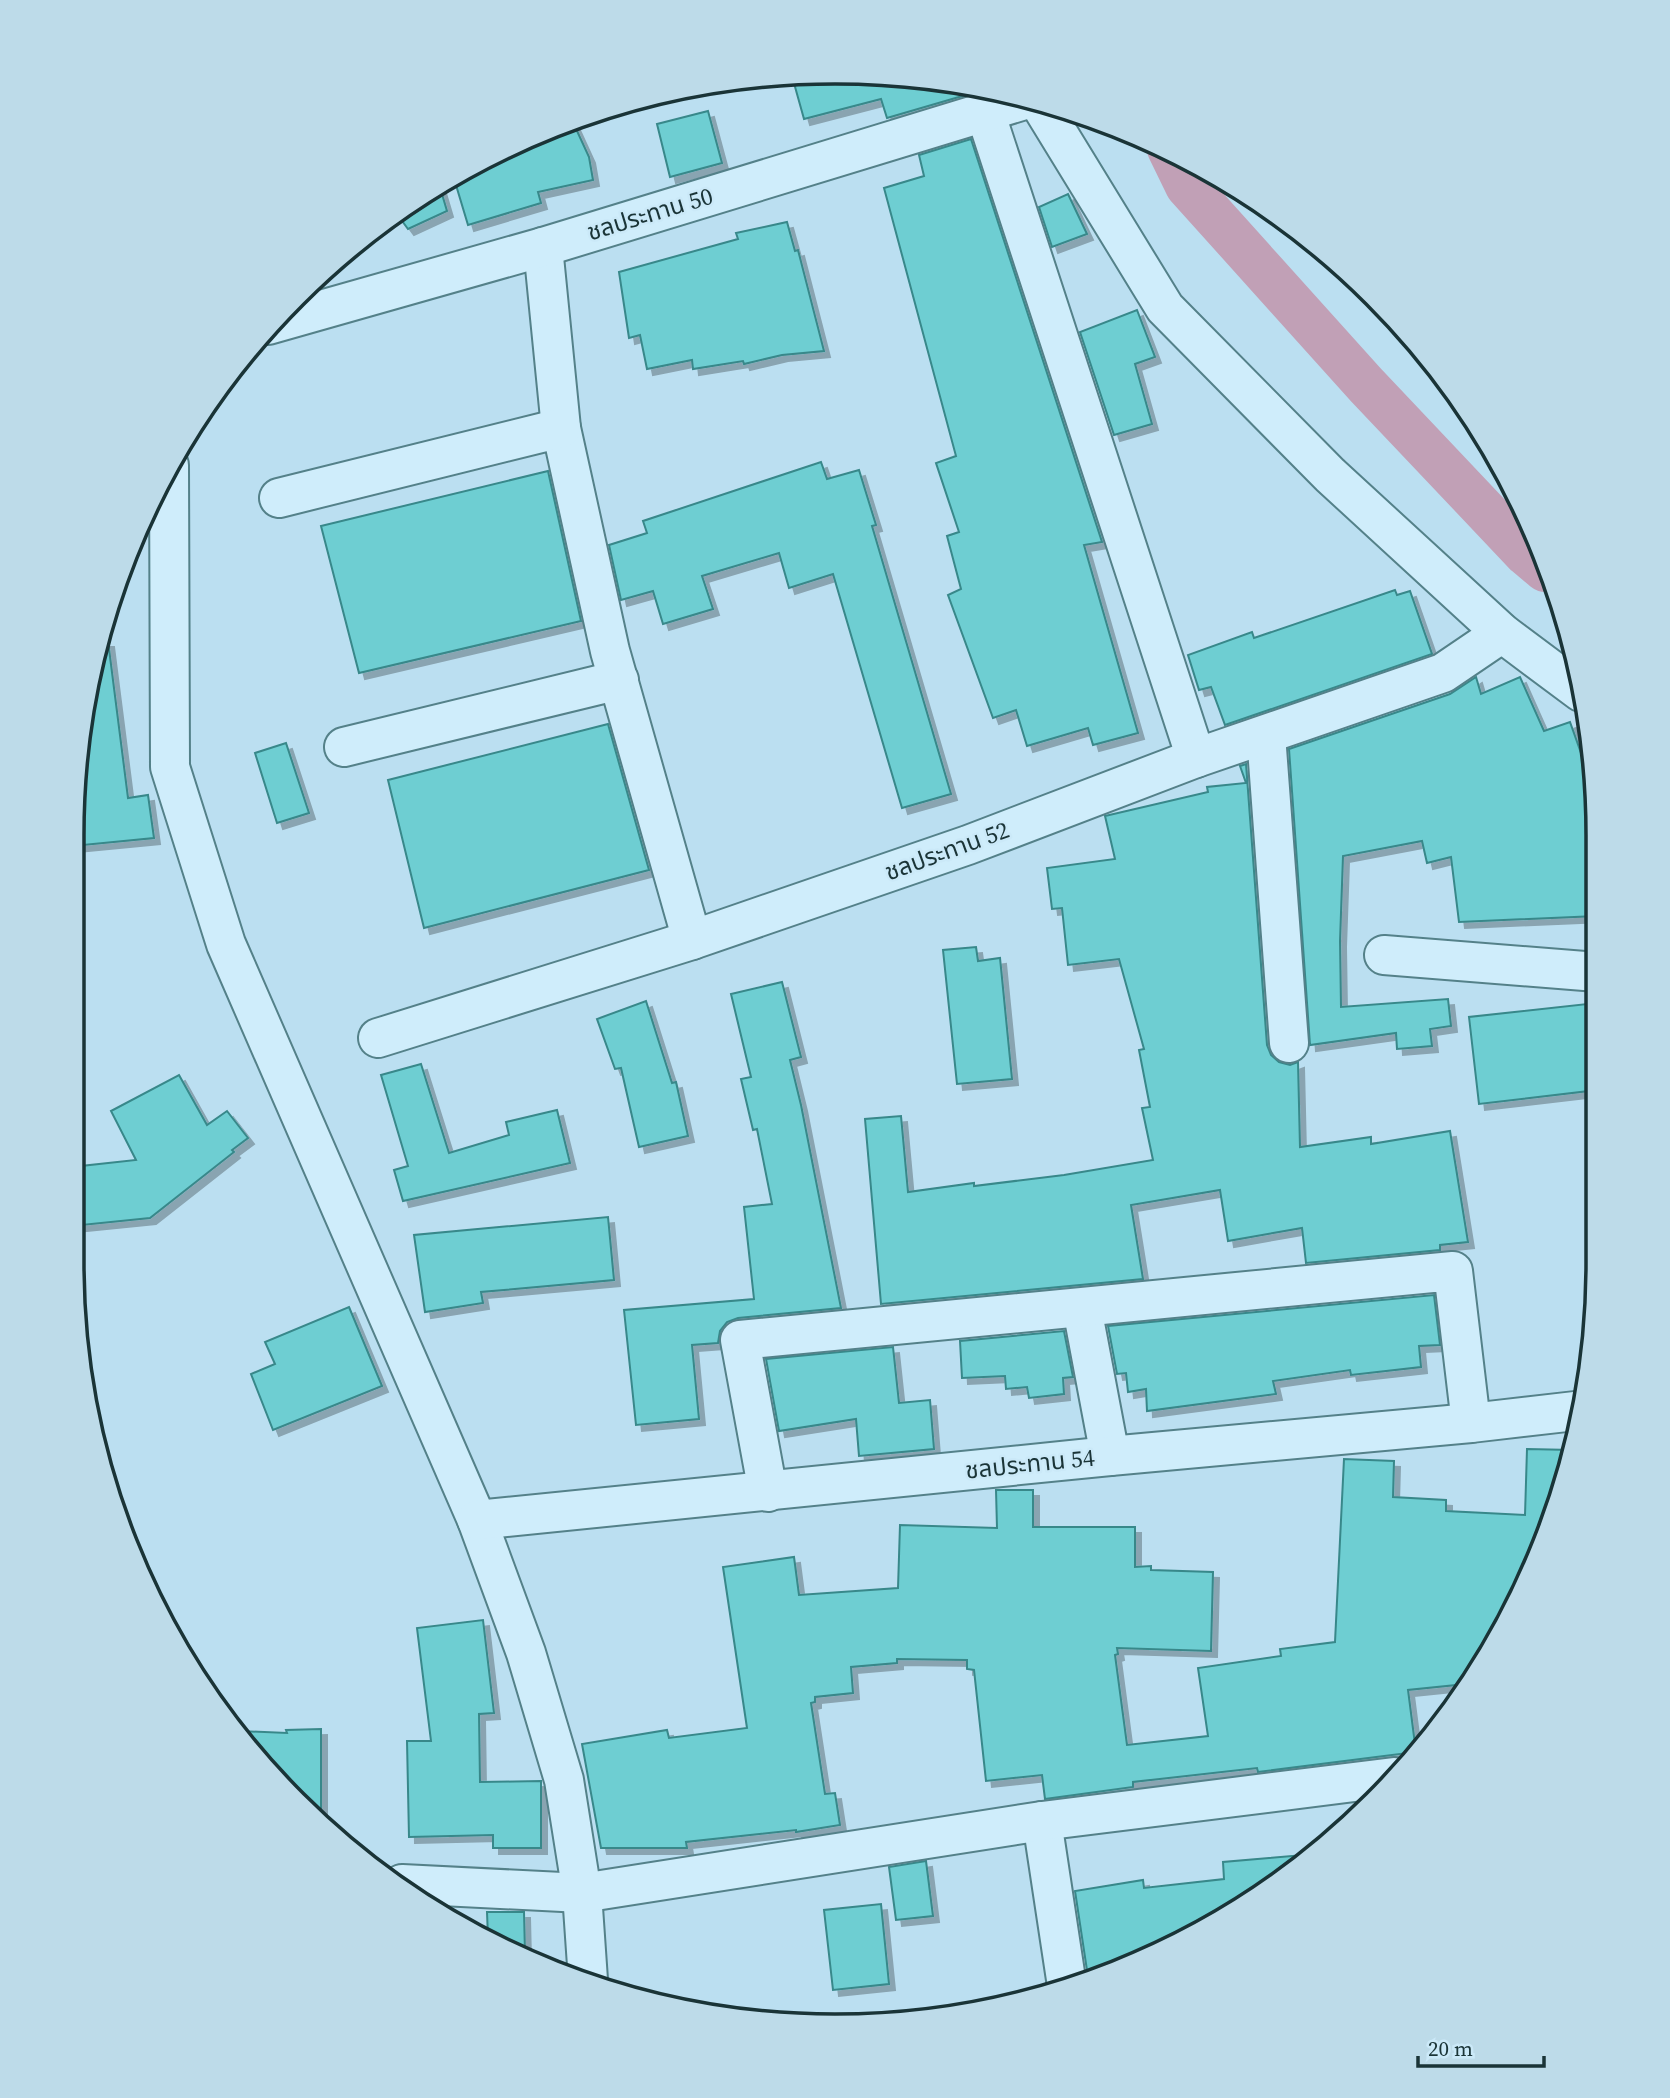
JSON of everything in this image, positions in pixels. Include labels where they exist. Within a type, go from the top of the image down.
[{"type":"street","name":"ชลประทาน 50","points":[[290,319],[543,247],[1009,105]]},
{"type":"street","points":[[985,112],[1196,758]]},
{"type":"street","points":[[1047,115],[1165,308],[1329,475],[1502,633],[1571,685]]},
{"type":"street","points":[[543,247],[561,428],[610,651],[692,940]]},
{"type":"street","points":[[279,498],[561,428]]},
{"type":"street","points":[[169,488],[170,767],[226,944],[477,1520],[526,1653],[564,1780],[582,1894],[587,1972]]},
{"type":"street","name":"ชลประทาน 52","points":[[378,1038],[692,940],[968,845],[1196,758],[1443,673],[1502,633]]},
{"type":"street","points":[[344,747],[619,680]]},
{"type":"street","points":[[1266,735],[1289,1043]]},
{"type":"street","points":[[1384,955],[1586,971]]},
{"type":"street","points":[[768,1492],[740,1340],[1452,1271],[1471,1423]]},
{"type":"street","points":[[1082,1308],[1110,1456]]},
{"type":"street","name":"ชลประทาน 54","points":[[477,1520],[1572,1411]]},
{"type":"street","points":[[415,1885],[582,1894],[1042,1821],[1380,1779]]},
{"type":"street","points":[[1042,1821],[1066,1977]]},
{"type":"building","points":[[795,86],[884,86],[965,95],[887,118],[881,99],[804,119]]},
{"type":"building","points":[[708,111],[722,163],[670,177],[657,124]]},
{"type":"building","points":[[577,130],[589,157],[593,180],[538,192],[541,203],[468,225],[457,187],[503,161]]},
{"type":"building","points":[[971,139],[1102,542],[1084,545],[1138,733],[1093,745],[1088,728],[1027,746],[1016,710],[993,718],[948,595],[961,589],[947,536],[959,532],[936,463],[956,456],[884,188],[924,176],[919,155]]},
{"type":"building","points":[[1068,194],[1087,234],[1052,247],[1039,207]]},
{"type":"building","points":[[443,196],[447,211],[408,229],[403,222]]},
{"type":"building","points":[[787,222],[795,251],[798,250],[824,351],[782,355],[744,364],[743,361],[693,369],[692,360],[647,369],[640,335],[629,338],[619,272],[738,239],[736,233]]},
{"type":"building","points":[[1137,310],[1155,357],[1135,364],[1152,424],[1114,435],[1080,332]]},
{"type":"building","points":[[821,462],[827,479],[859,470],[876,525],[872,526],[951,794],[902,808],[833,574],[789,588],[779,553],[702,576],[713,609],[663,624],[653,591],[621,600],[609,545],[647,533],[643,521]]},
{"type":"building","points":[[548,471],[581,621],[359,673],[321,526]]},
{"type":"building","points":[[1395,590],[1397,595],[1410,591],[1432,654],[1225,725],[1211,687],[1199,690],[1188,655],[1252,632],[1254,638]]},
{"type":"building","points":[[109,646],[128,798],[148,795],[154,838],[84,845],[90,737]]},
{"type":"building","points":[[1476,677],[1481,694],[1520,677],[1544,731],[1570,722],[1581,754],[1586,835],[1586,916],[1459,922],[1451,857],[1427,863],[1422,841],[1343,856],[1341,1007],[1448,999],[1451,1026],[1430,1029],[1432,1046],[1397,1049],[1396,1033],[1310,1045],[1289,749],[1450,694]]},
{"type":"building","points":[[608,724],[649,870],[424,928],[388,780]]},
{"type":"building","points":[[286,743],[309,813],[277,823],[255,753]]},
{"type":"building","points":[[1246,764],[1267,1045],[1271,1055],[1279,1062],[1290,1065],[1298,1062],[1300,1147],[1371,1137],[1371,1144],[1450,1131],[1468,1242],[1440,1245],[1440,1250],[1306,1263],[1302,1228],[1228,1241],[1220,1190],[1131,1205],[1143,1279],[881,1304],[865,1119],[901,1116],[908,1192],[1064,1175],[1153,1160],[1142,1108],[1150,1107],[1139,1050],[1144,1049],[1119,959],[1068,965],[1062,908],[1052,909],[1047,868],[1115,859],[1105,816],[1208,792],[1207,787],[1246,783],[1240,766]]},
{"type":"building","points":[[976,947],[978,961],[1000,958],[1012,1079],[957,1084],[943,950]]},
{"type":"building","points":[[782,982],[801,1057],[790,1060],[841,1308],[738,1318],[727,1322],[720,1331],[718,1343],[692,1345],[699,1419],[636,1425],[624,1310],[754,1299],[744,1207],[772,1204],[757,1129],[753,1130],[741,1079],[751,1077],[731,994]]},
{"type":"building","points":[[646,1001],[672,1083],[676,1082],[688,1136],[639,1147],[621,1068],[615,1069],[597,1019]]},
{"type":"building","points":[[1586,1004],[1586,1091],[1479,1104],[1469,1017]]},
{"type":"building","points":[[421,1064],[449,1153],[509,1135],[506,1122],[557,1110],[570,1163],[403,1201],[394,1170],[408,1166],[381,1075]]},
{"type":"building","points":[[179,1075],[207,1125],[227,1111],[248,1138],[150,1218],[84,1225],[84,1166],[136,1160],[111,1111]]},
{"type":"building","points":[[608,1217],[614,1280],[481,1292],[483,1303],[425,1312],[414,1235]]},
{"type":"building","points":[[1434,1295],[1440,1345],[1419,1346],[1421,1367],[1351,1375],[1350,1370],[1273,1381],[1276,1394],[1147,1411],[1146,1389],[1128,1392],[1126,1373],[1117,1374],[1108,1326]]},
{"type":"building","points":[[349,1307],[382,1386],[273,1430],[251,1374],[275,1364],[265,1342]]},
{"type":"building","points":[[1064,1331],[1073,1377],[1063,1378],[1064,1394],[1029,1398],[1027,1387],[1006,1389],[1005,1376],[962,1378],[960,1341]]},
{"type":"building","points":[[893,1347],[899,1403],[930,1400],[934,1449],[859,1456],[856,1419],[779,1431],[766,1359]]},
{"type":"building","points":[[1527,1449],[1562,1450],[1546,1504],[1509,1595],[1459,1680],[1455,1685],[1408,1690],[1414,1740],[1404,1754],[1258,1772],[1257,1768],[1133,1782],[1133,1787],[1045,1799],[1042,1775],[986,1781],[974,1670],[967,1669],[967,1660],[897,1659],[897,1663],[851,1667],[853,1693],[815,1697],[815,1702],[811,1703],[825,1794],[835,1793],[840,1825],[796,1832],[686,1842],[687,1848],[601,1848],[582,1744],[667,1730],[669,1738],[747,1728],[723,1567],[794,1557],[799,1595],[898,1588],[900,1525],[997,1528],[996,1490],[1033,1490],[1033,1527],[1135,1527],[1135,1567],[1213,1572],[1211,1651],[1117,1648],[1118,1654],[1115,1655],[1127,1745],[1208,1736],[1198,1668],[1281,1656],[1280,1649],[1335,1642],[1344,1459],[1394,1461],[1393,1497],[1446,1500],[1446,1511],[1525,1515]]},
{"type":"building","points":[[483,1620],[494,1713],[479,1714],[480,1782],[541,1781],[541,1848],[493,1848],[493,1835],[409,1837],[407,1741],[431,1741],[417,1628]]},
{"type":"building","points":[[321,1729],[321,1810],[270,1758],[248,1731],[287,1733],[286,1730]]},
{"type":"building","points":[[1296,1856],[1252,1887],[1167,1937],[1087,1970],[1075,1891],[1143,1880],[1144,1888],[1224,1879],[1223,1862]]},
{"type":"building","points":[[926,1861],[933,1916],[896,1920],[889,1867]]},
{"type":"building","points":[[881,1904],[889,1984],[833,1990],[824,1910]]},
{"type":"building","points":[[487,1912],[524,1912],[525,1947],[503,1937],[488,1929]]},
{"type":"waterway","points":[[1178,167],[1187,186],[1366,385],[1534,560]]}]
